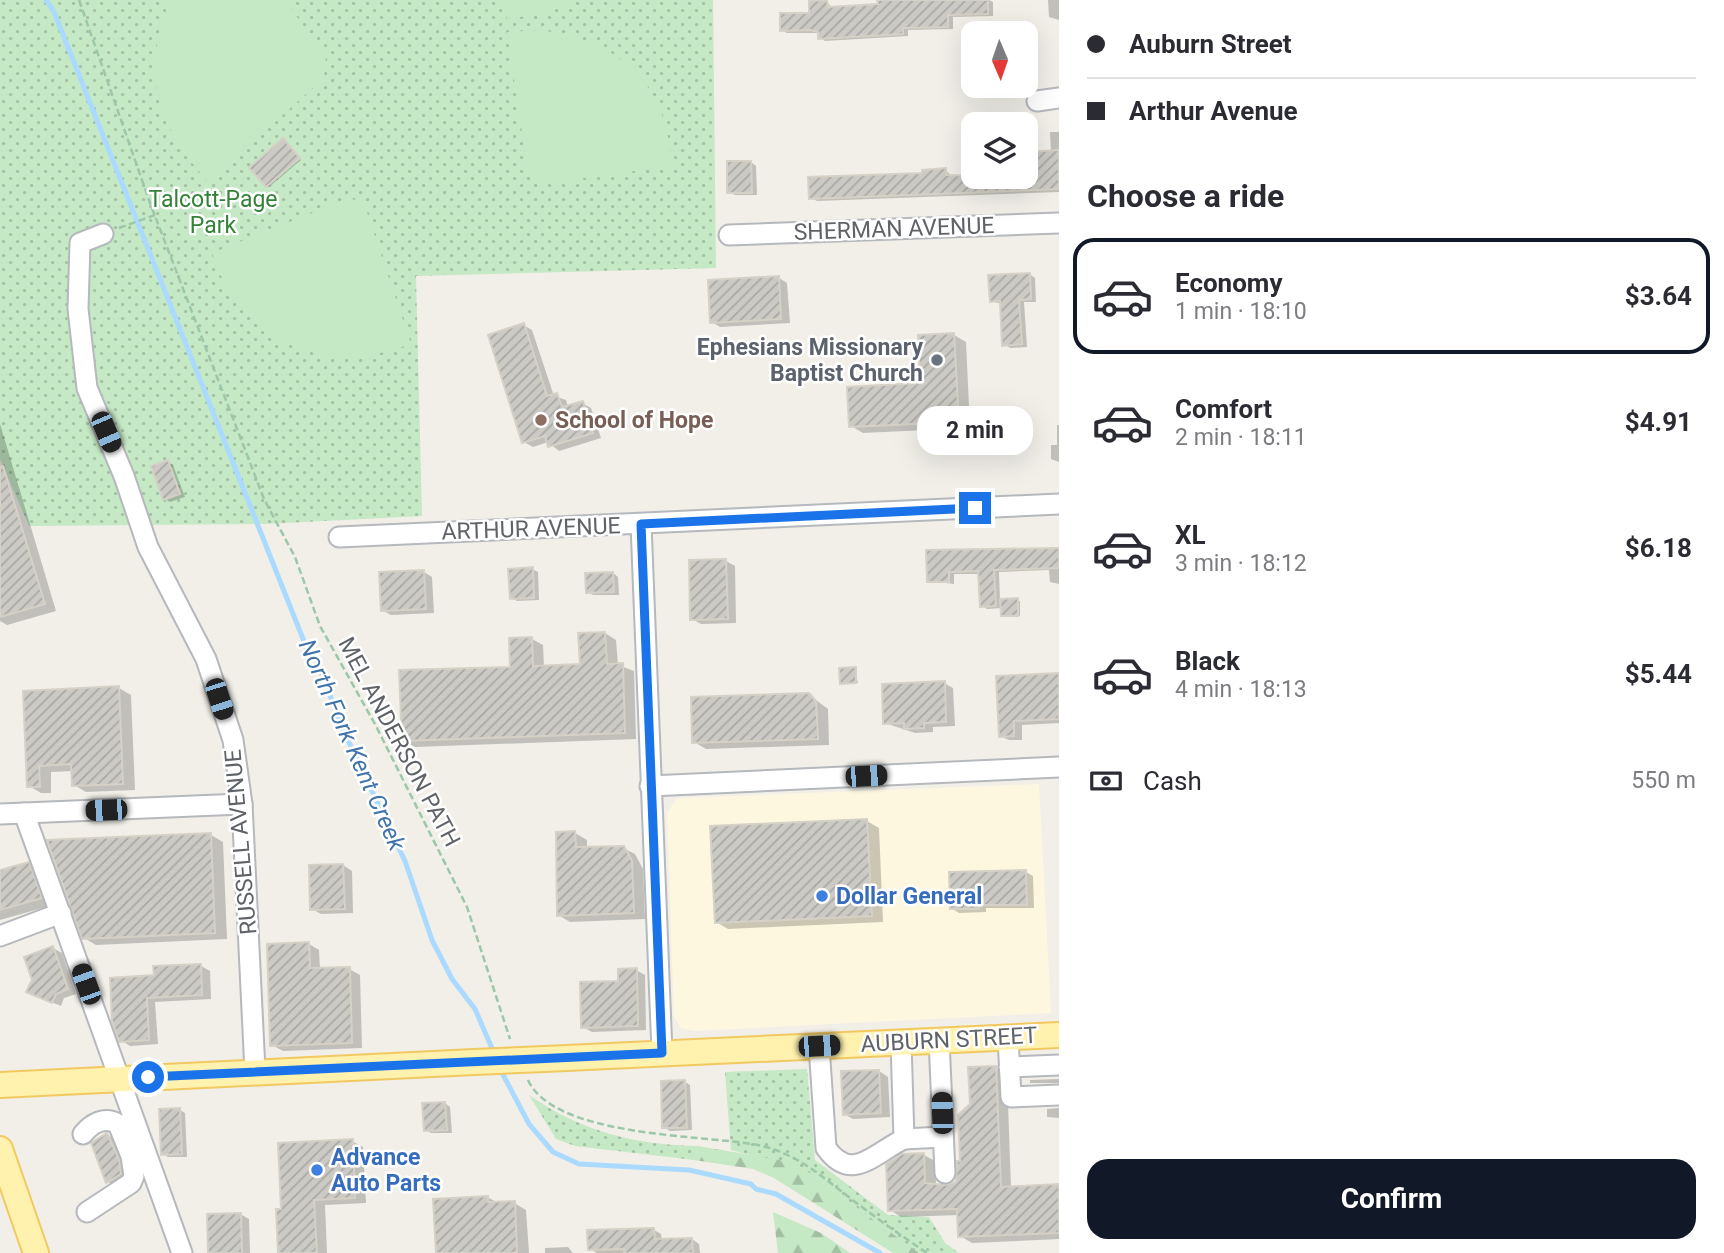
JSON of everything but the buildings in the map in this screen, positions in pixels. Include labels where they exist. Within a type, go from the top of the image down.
[{"type":"main road","name":"AUBURN STREET","points":[[0,1085],[1059,1035]]},
{"type":"main road","points":[[0,1149],[36,1253]]},
{"type":"street","points":[[1037,101],[1059,98]]},
{"type":"street","name":"SHERMAN AVENUE","points":[[729,235],[1059,223]]},
{"type":"street","name":"RUSSELL AVENUE","points":[[103,234],[80,243],[78,309],[87,388],[124,476],[148,547],[206,659],[233,740],[242,804],[255,1071]]},
{"type":"street","name":"ARTHUR AVENUE","points":[[339,537],[1059,504]]},
{"type":"street","points":[[641,524],[662,1053]]},
{"type":"street","points":[[650,786],[1059,767]]},
{"type":"street","points":[[0,814],[242,804]]},
{"type":"street","points":[[24,813],[182,1253]]},
{"type":"street","points":[[0,936],[61,913]]},
{"type":"street","points":[[1008,1037],[1011,1097],[1059,1095]]},
{"type":"street","points":[[939,1040],[945,1173]]},
{"type":"street","points":[[901,1042],[904,1139]]},
{"type":"street","points":[[819,1046],[826,1148],[842,1166],[852,1167],[904,1139],[943,1138]]},
{"type":"street","points":[[1009,1067],[1059,1065]]},
{"type":"street","points":[[83,1134],[98,1122],[114,1121],[122,1129],[134,1168],[131,1182],[87,1212]]},
{"type":"path","name":"MEL ANDERSON PATH","points":[[79,0],[155,215],[264,499],[295,557],[320,626],[376,726],[467,907],[512,1044]]},
{"type":"path","points":[[125,226],[155,215]]},
{"type":"path","points":[[527,1077],[542,1099],[572,1116],[623,1129],[756,1144],[807,1163],[861,1207],[927,1253]]},
{"type":"shaded area","points":[[1039,784],[1051,1013],[693,1031],[681,1028],[674,1017],[667,813],[677,798]]},
{"type":"green space","name":"Talcott-Page Park","points":[[0,0],[713,0],[716,268],[416,276],[422,516],[265,524],[29,526],[0,459]]},
{"type":"green space","points":[[170,0],[284,0],[326,55],[324,78],[208,182],[176,140],[158,97],[156,52]]},
{"type":"green space","points":[[504,0],[578,0],[541,14],[507,19]]},
{"type":"green space","points":[[539,30],[593,44],[615,55],[634,70],[649,89],[660,110],[668,136],[671,166],[541,184],[528,173],[507,32]]},
{"type":"green space","points":[[349,198],[364,203],[411,344],[371,355],[332,356],[294,346],[258,324],[232,297],[212,253]]},
{"type":"green space","points":[[807,1069],[815,1160],[888,1215],[929,1217],[945,1243],[959,1253],[919,1253],[805,1170],[731,1150],[725,1072]]},
{"type":"green space","points":[[529,1095],[568,1118],[609,1134],[652,1143],[698,1146],[694,1160],[575,1146],[556,1139]]},
{"type":"green space","points":[[698,1146],[780,1160],[805,1170],[919,1253],[893,1253],[774,1178],[753,1169],[694,1160]]},
{"type":"green space","points":[[773,1212],[821,1233],[850,1253],[778,1253]]},
{"type":"waterway","name":"North Fork Kent Creek","points":[[46,0],[54,12],[307,649],[314,654],[345,734],[405,861],[432,940],[452,979],[475,1009],[494,1053]]},
{"type":"waterway","name":"North Fork Kent Creek","points":[[500,1069],[529,1124],[553,1152],[579,1164],[689,1170],[751,1184],[756,1189],[776,1194],[880,1253]]},
{"type":"place","name":"Ephesians Missionary Baptist Church","points":[[937,360]]},
{"type":"place","name":"School of Hope","points":[[541,420]]},
{"type":"place","name":"Dollar General","points":[[822,896]]},
{"type":"place","name":"Advance Auto Parts","points":[[317,1170]]},
{"type":"route","points":[[148,1077],[662,1053],[641,524],[975,508]]}]
